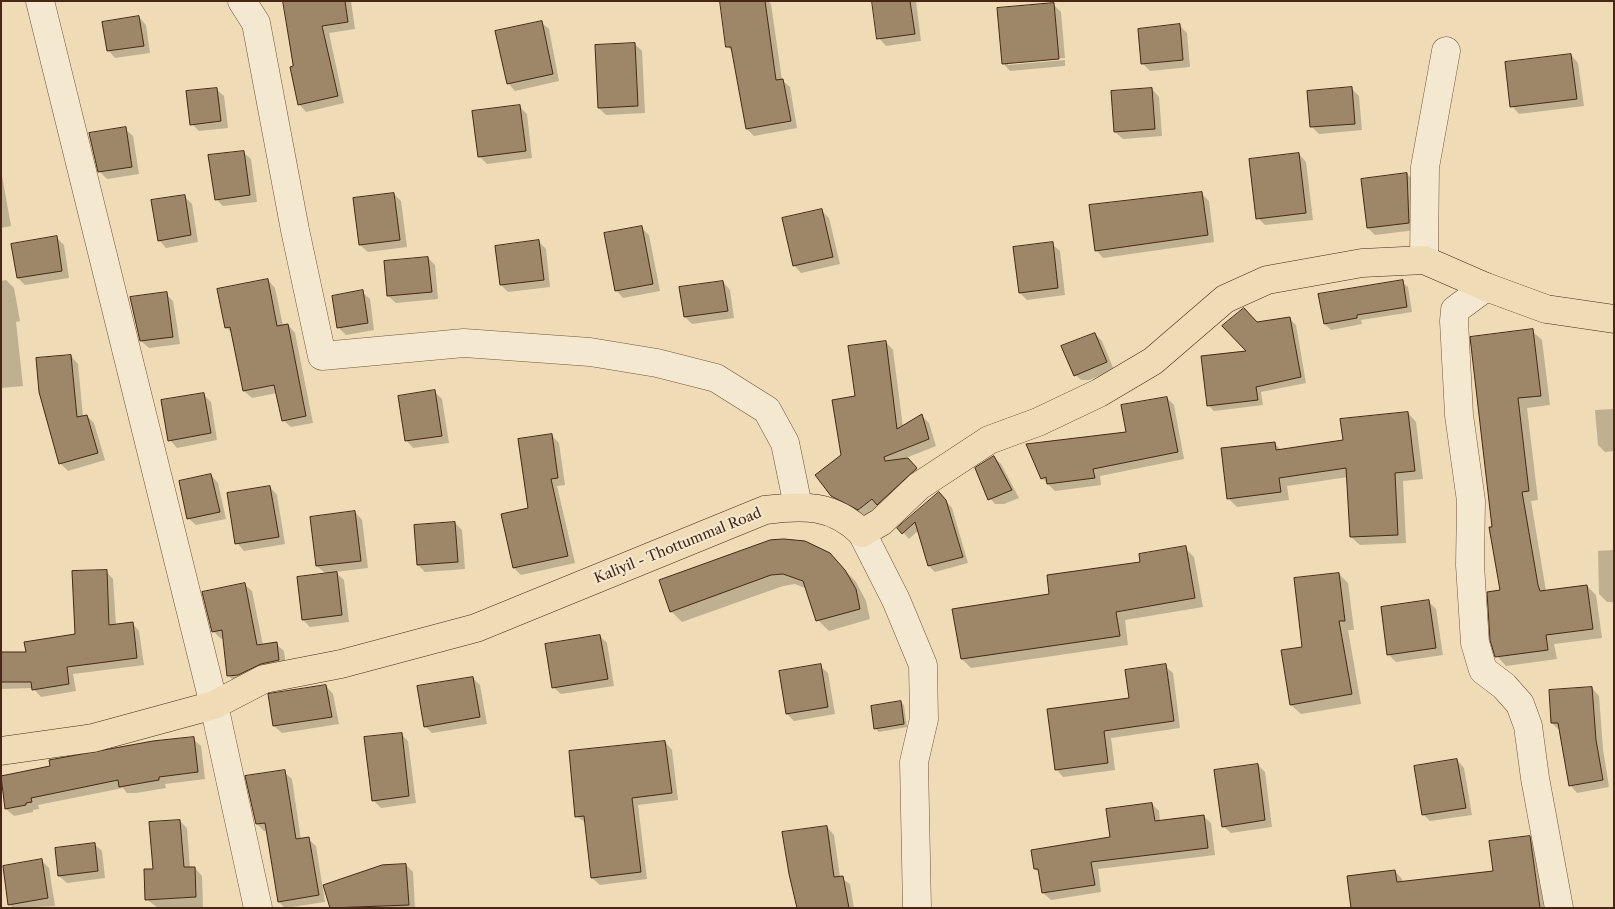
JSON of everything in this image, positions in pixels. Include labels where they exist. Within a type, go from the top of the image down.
[{"type":"main road","points":[[862,533],[881,522],[919,486],[989,440],[1038,422],[1099,393],[1153,361],[1226,298],[1267,280],[1362,263],[1424,260],[1486,287],[1546,309],[1614,319]]},
{"type":"main road","name":"Kaliyil - Thottummal Road","points":[[1,751],[93,738],[214,705],[264,680],[341,664],[476,628],[765,510],[798,506],[820,508],[841,517],[862,533]]},
{"type":"street","points":[[40,1],[214,705],[258,908]]},
{"type":"street","points":[[242,1],[256,23],[295,230],[322,356],[464,343],[590,352],[657,363],[716,378],[767,410],[785,444],[798,506]]},
{"type":"street","points":[[1424,260],[1425,167],[1446,51]]},
{"type":"street","points":[[1486,287],[1455,310],[1454,321],[1459,415],[1470,501],[1470,565],[1475,643],[1483,670],[1504,686],[1520,704],[1528,726],[1535,778],[1559,908]]},
{"type":"street","points":[[862,533],[896,600],[923,665],[924,719],[914,762],[918,908]]},
{"type":"building","points":[[283,1],[345,1],[348,22],[322,26],[338,96],[298,105],[290,67],[293,66]]},
{"type":"building","points":[[720,1],[765,1],[776,80],[783,79],[791,121],[746,129],[731,47],[726,47]]},
{"type":"building","points":[[872,1],[910,1],[915,34],[877,39]]},
{"type":"building","points":[[1054,3],[1059,59],[1002,64],[997,8]]},
{"type":"building","points":[[139,16],[144,46],[107,51],[102,22]]},
{"type":"building","points":[[542,21],[553,74],[507,84],[495,31]]},
{"type":"building","points":[[1180,24],[1183,60],[1141,64],[1138,29]]},
{"type":"building","points":[[635,43],[638,106],[598,108],[595,45]]},
{"type":"building","points":[[1571,54],[1577,99],[1510,107],[1505,62]]},
{"type":"building","points":[[1352,87],[1355,124],[1310,127],[1307,91]]},
{"type":"building","points":[[217,88],[221,121],[190,125],[186,91]]},
{"type":"building","points":[[1152,88],[1155,129],[1114,132],[1111,91]]},
{"type":"building","points":[[520,105],[526,151],[478,157],[472,111]]},
{"type":"building","points":[[126,127],[132,167],[98,172],[89,133]]},
{"type":"building","points":[[244,151],[250,195],[215,200],[208,155]]},
{"type":"building","points":[[1299,153],[1306,213],[1256,219],[1249,159]]},
{"type":"building","points":[[1407,173],[1409,223],[1367,228],[1361,179]]},
{"type":"building","points":[[1202,192],[1208,235],[1095,251],[1089,205]]},
{"type":"building","points":[[394,193],[400,240],[359,245],[353,198]]},
{"type":"building","points":[[185,195],[191,235],[158,241],[151,200]]},
{"type":"building","points":[[822,209],[833,257],[793,266],[782,218]]},
{"type":"building","points":[[642,226],[653,284],[615,291],[604,233]]},
{"type":"building","points":[[57,236],[62,271],[17,278],[11,244]]},
{"type":"building","points":[[539,240],[544,280],[500,285],[495,246]]},
{"type":"building","points":[[1053,242],[1058,288],[1019,293],[1013,247]]},
{"type":"building","points":[[428,257],[432,292],[387,296],[384,261]]},
{"type":"building","points":[[268,279],[277,326],[288,324],[306,416],[282,421],[274,385],[243,391],[230,327],[225,328],[217,289]]},
{"type":"building","points":[[1403,280],[1407,307],[1357,315],[1357,318],[1324,324],[1318,294]]},
{"type":"building","points":[[723,281],[728,311],[684,317],[679,287]]},
{"type":"building","points":[[363,290],[368,323],[337,328],[332,296]]},
{"type":"building","points":[[167,292],[173,337],[140,341],[130,297]]},
{"type":"building","points":[[1244,308],[1257,322],[1290,317],[1301,377],[1256,387],[1258,400],[1207,406],[1201,356],[1246,351],[1222,326]]},
{"type":"building","points":[[1533,329],[1541,396],[1518,398],[1529,491],[1522,492],[1538,585],[1540,591],[1587,585],[1593,629],[1546,635],[1548,650],[1495,657],[1490,640],[1487,592],[1500,590],[1489,527],[1492,527],[1470,337]]},
{"type":"building","points":[[1095,333],[1107,362],[1074,376],[1061,346]]},
{"type":"building","points":[[886,341],[897,429],[922,414],[929,439],[884,457],[885,461],[908,458],[917,468],[877,505],[872,499],[858,510],[831,496],[815,475],[841,455],[832,400],[855,396],[848,346]]},
{"type":"building","points":[[71,355],[77,417],[87,415],[98,453],[59,464],[39,392],[36,358]]},
{"type":"building","points":[[435,390],[442,436],[405,441],[398,396]]},
{"type":"building","points":[[204,393],[211,433],[168,441],[161,400]]},
{"type":"building","points":[[1167,397],[1178,452],[1093,469],[1095,478],[1047,484],[1046,477],[1041,479],[1026,444],[1126,432],[1121,405]]},
{"type":"building","points":[[1408,412],[1415,471],[1395,473],[1398,535],[1350,537],[1346,468],[1279,478],[1281,492],[1227,499],[1221,448],[1275,442],[1276,450],[1343,440],[1340,419]]},
{"type":"building","points":[[552,434],[558,478],[551,479],[568,556],[513,568],[501,514],[528,508],[518,439]]},
{"type":"building","points":[[994,456],[1012,490],[988,500],[975,468]]},
{"type":"building","points":[[211,474],[220,512],[187,519],[179,481]]},
{"type":"building","points":[[270,486],[279,537],[235,544],[227,493]]},
{"type":"building","points":[[939,492],[946,500],[963,557],[928,566],[915,522],[902,534],[897,528]]},
{"type":"building","points":[[355,511],[361,561],[316,566],[310,517]]},
{"type":"building","points":[[455,522],[458,562],[417,565],[414,525]]},
{"type":"building","points":[[770,540],[805,541],[830,553],[845,570],[856,589],[860,609],[816,621],[803,581],[783,574],[771,575],[670,612],[659,580]]},
{"type":"building","points":[[1186,546],[1195,598],[1116,612],[1120,636],[961,659],[952,609],[1049,594],[1047,575],[1140,562],[1139,554]]},
{"type":"building","points":[[107,570],[109,625],[133,622],[137,658],[67,667],[69,684],[32,690],[31,682],[1,682],[1,652],[26,652],[24,642],[75,634],[72,571]]},
{"type":"building","points":[[337,572],[342,615],[302,620],[297,577]]},
{"type":"building","points":[[1339,573],[1345,621],[1339,621],[1352,694],[1290,705],[1281,650],[1302,647],[1294,578]]},
{"type":"building","points":[[245,583],[257,645],[277,642],[279,660],[261,664],[238,675],[227,676],[222,630],[212,632],[202,592]]},
{"type":"building","points":[[1429,600],[1436,648],[1387,655],[1381,607]]},
{"type":"building","points":[[600,635],[608,679],[552,688],[545,644]]},
{"type":"building","points":[[821,664],[828,707],[786,714],[779,671]]},
{"type":"building","points":[[1166,664],[1174,721],[1104,731],[1108,763],[1055,770],[1047,709],[1129,698],[1125,670]]},
{"type":"building","points":[[473,677],[480,717],[424,727],[417,686]]},
{"type":"building","points":[[326,685],[332,717],[273,726],[268,694]]},
{"type":"building","points":[[1592,687],[1596,740],[1603,780],[1569,786],[1558,723],[1551,723],[1549,690]]},
{"type":"building","points":[[901,701],[904,724],[874,729],[871,706]]},
{"type":"building","points":[[402,733],[409,796],[372,801],[364,737]]},
{"type":"building","points":[[194,737],[198,772],[159,777],[159,780],[119,787],[118,780],[31,798],[32,802],[26,803],[26,805],[5,809],[1,776],[50,766],[49,760],[153,741]]},
{"type":"building","points":[[665,741],[672,793],[632,798],[641,872],[591,878],[584,816],[575,817],[569,751]]},
{"type":"building","points":[[1457,759],[1466,808],[1422,815],[1414,766]]},
{"type":"building","points":[[1258,764],[1265,820],[1222,827],[1214,770]]},
{"type":"building","points":[[285,770],[296,839],[309,837],[319,895],[278,902],[265,823],[256,824],[245,776]]},
{"type":"building","points":[[1152,803],[1155,821],[1204,815],[1208,848],[1091,862],[1095,885],[1042,893],[1038,869],[1034,869],[1031,850],[1110,837],[1106,809]]},
{"type":"building","points":[[180,820],[184,867],[195,867],[196,897],[145,900],[144,869],[153,869],[149,822]]},
{"type":"building","points":[[827,826],[834,877],[843,876],[849,908],[797,908],[782,832]]},
{"type":"building","points":[[1530,836],[1540,908],[1351,908],[1347,876],[1395,870],[1397,882],[1493,871],[1489,841]]},
{"type":"building","points":[[95,843],[98,871],[58,876],[55,848]]},
{"type":"building","points":[[42,859],[48,898],[8,905],[3,866]]},
{"type":"building","points":[[406,864],[409,905],[330,908],[323,885],[382,865]]}]
